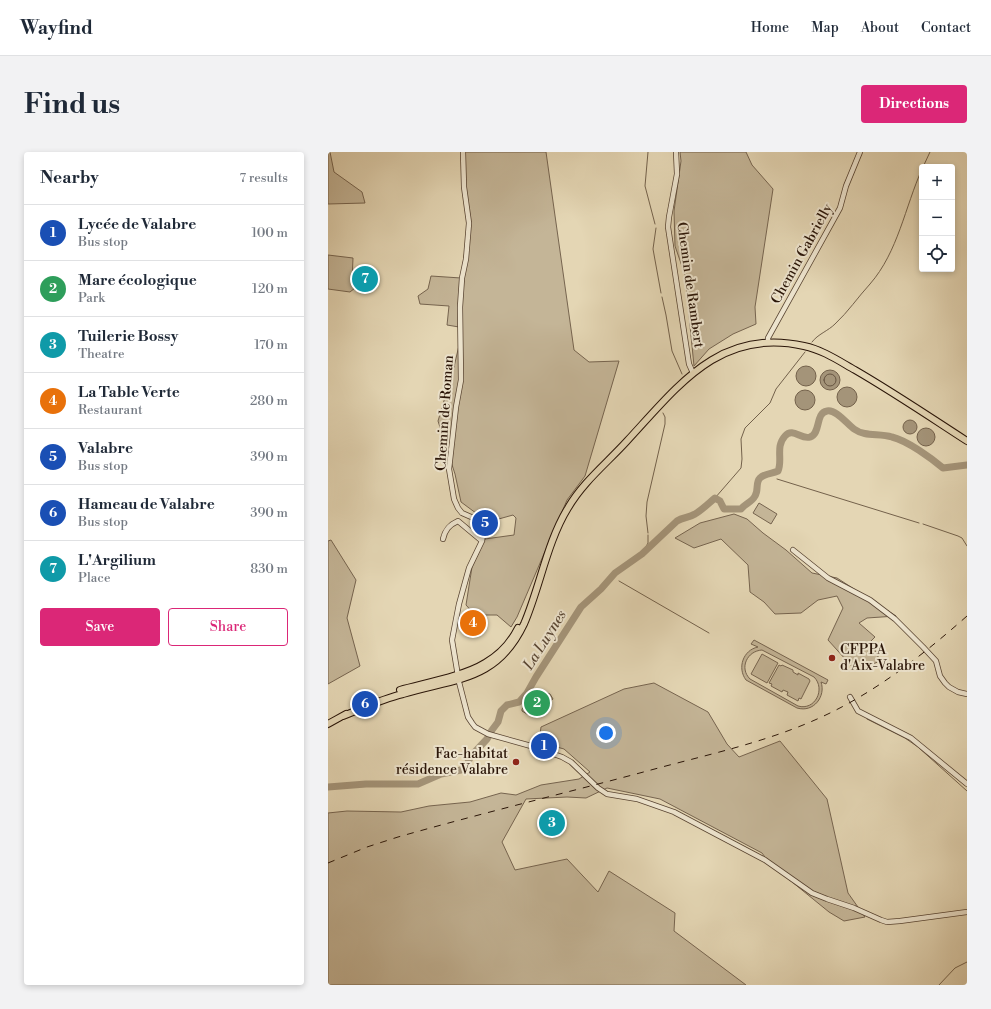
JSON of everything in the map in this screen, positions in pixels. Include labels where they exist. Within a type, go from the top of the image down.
[{"type":"main road","points":[[328,724],[357,707],[386,695],[478,673],[487,669],[504,655],[521,630],[558,529],[574,499],[609,459],[693,373],[711,359],[724,352],[768,342],[805,346],[827,354],[899,396],[967,441]]},
{"type":"street","name":"Chemin de Roman","points":[[463,152],[464,186],[470,223],[466,259],[462,278],[460,307],[461,380],[450,451],[449,469],[454,499],[458,508],[462,513],[474,517],[480,523],[482,527],[482,541]]},
{"type":"street","name":"Chemin de Rambert","points":[[676,152],[677,174],[668,227],[690,364],[693,373]]},
{"type":"street","name":"Chemin Gabrielly","points":[[768,342],[768,338],[840,208],[846,186],[860,152]]},
{"type":"street","points":[[443,539],[449,526],[458,521],[482,541],[469,568],[452,640],[458,678],[468,717],[475,727],[490,735],[531,746],[562,757],[571,762],[598,788],[607,794],[637,799],[674,812],[765,860],[812,893],[853,907],[881,920],[887,922],[900,921],[967,912]]},
{"type":"street","points":[[793,550],[828,578],[870,600],[895,619],[936,661],[940,676],[949,687],[958,692],[967,694]]},
{"type":"street","points":[[850,697],[858,711],[911,738],[967,784]]},
{"type":"shaded area","points":[[328,152],[330,152],[334,172],[362,192],[365,203],[328,204]]},
{"type":"shaded area","points":[[463,152],[546,152],[574,350],[589,362],[619,361],[585,476],[567,500],[517,617],[511,627],[497,615],[475,615],[466,605],[472,567],[485,539],[514,535],[516,518],[513,515],[488,522],[461,502],[455,474],[438,421],[460,341],[459,327],[447,325],[449,306],[420,304],[418,296],[428,289],[431,276],[461,278],[469,223]]},
{"type":"shaded area","points":[[680,152],[746,152],[752,165],[773,189],[755,307],[756,324],[733,334],[709,349],[694,366],[685,275],[675,246],[674,211],[681,161]]},
{"type":"shaded area","points":[[328,255],[353,258],[352,282],[355,288],[350,292],[328,289]]},
{"type":"shaded area","points":[[759,503],[777,514],[771,524],[753,513]]},
{"type":"shaded area","points":[[734,514],[747,519],[812,573],[837,578],[896,616],[867,618],[859,623],[875,637],[871,641],[880,661],[856,671],[828,640],[843,608],[837,596],[818,600],[801,613],[775,614],[764,602],[750,592],[748,565],[721,539],[694,548],[675,538],[700,523]]},
{"type":"shaded area","points":[[331,540],[356,580],[347,618],[360,666],[328,684],[328,541]]},
{"type":"shaded area","points":[[754,640],[828,680],[826,684],[821,682],[822,693],[817,702],[809,708],[797,708],[746,680],[742,670],[743,660],[749,652],[758,647],[751,644]],"holes":[[[762,650],[814,677],[819,687],[817,698],[809,705],[804,707],[798,706],[750,679],[745,670],[745,665],[752,653]]]},
{"type":"shaded area","points":[[762,654],[778,663],[767,683],[751,674]]},
{"type":"shaded area","points":[[779,665],[793,670],[793,672],[798,675],[798,673],[809,679],[810,681],[801,699],[799,698],[798,701],[787,695],[788,692],[783,690],[782,692],[771,686],[772,684],[769,683]]},
{"type":"shaded area","points":[[654,683],[708,712],[727,744],[739,757],[780,741],[827,799],[848,893],[865,917],[844,921],[829,912],[770,864],[762,853],[660,799],[607,788],[586,798],[567,797],[526,799],[502,842],[515,870],[567,859],[598,892],[609,871],[675,913],[674,931],[746,985],[328,985],[328,813],[347,811],[401,812],[429,806],[470,802],[501,793],[516,795],[541,785],[579,779],[590,772],[564,749],[539,742],[541,727],[624,689]]},
{"type":"shaded area","points":[[537,689],[550,694],[553,699],[542,708],[527,714],[522,711],[522,709]]},
{"type":"water","points":[[806,366],[813,369],[816,376],[813,383],[806,386],[799,383],[796,376],[799,369]]},
{"type":"water","points":[[826,370],[834,370],[840,376],[840,384],[834,390],[826,390],[820,384],[820,376]]},
{"type":"water","points":[[843,387],[851,387],[857,393],[857,401],[851,407],[843,407],[837,401],[837,393]]},
{"type":"water","points":[[805,390],[812,393],[815,400],[812,407],[805,410],[798,407],[795,400],[798,393]]},
{"type":"water","points":[[910,420],[915,422],[917,427],[915,432],[910,434],[905,432],[903,427],[905,422]]},
{"type":"water","points":[[926,428],[932,431],[935,437],[932,443],[926,446],[920,443],[917,437],[920,431]]},
{"type":"waterway","points":[[648,152],[645,186],[655,224]]},
{"type":"waterway","points":[[924,164],[930,152]]},
{"type":"waterway","points":[[812,342],[840,319],[880,271],[894,244],[919,176]]},
{"type":"waterway","points":[[656,228],[653,249],[661,293]]},
{"type":"waterway","points":[[662,297],[672,351],[682,374]]},
{"type":"waterway","points":[[715,498],[741,468],[741,439],[745,428],[770,403],[776,389],[805,352]]},
{"type":"waterway","name":"La Luynes","points":[[328,787],[366,784],[418,784],[441,774],[461,770],[467,764],[471,756],[487,739],[498,722],[501,711],[507,705],[519,702],[527,693],[581,607],[601,589],[615,573],[642,554],[677,521],[695,514],[715,498],[720,501],[724,509],[741,509],[755,496],[760,478],[764,475],[778,471],[780,462],[780,445],[785,436],[794,433],[803,437],[810,437],[816,432],[819,419],[823,413],[827,411],[834,412],[854,429],[863,433],[887,436],[905,442],[943,468],[967,465]]},
{"type":"waterway","points":[[648,533],[646,516],[647,502],[665,424],[665,417],[663,413]]},
{"type":"waterway","points":[[764,475],[769,476]]},
{"type":"waterway","points":[[777,479],[919,523]]},
{"type":"waterway","points":[[923,524],[958,536],[962,538],[967,546]]},
{"type":"waterway","name":"La Luynes","points":[[642,554],[648,543],[648,535]]},
{"type":"waterway","points":[[619,581],[709,633]]},
{"type":"waterway","points":[[867,719],[905,738],[918,747],[967,791]]},
{"type":"waterway","points":[[939,985],[955,968],[967,962]]},
{"type":"railway","points":[[328,863],[367,847],[398,837],[769,738],[830,713],[885,681],[919,656],[967,616]]},
{"type":"place","name":"L'Argilium","points":[[365,279]]},
{"type":"place","name":"Valabre","points":[[485,523]]},
{"type":"place","name":"La Table Verte","points":[[473,623]]},
{"type":"place","name":"CFPPA d'Aix-Valabre","points":[[832,658]]},
{"type":"place","name":"Mare écologique","points":[[537,703]]},
{"type":"place","name":"Hameau de Valabre","points":[[365,704]]},
{"type":"place","name":"Lycée de Valabre","points":[[544,746]]},
{"type":"place","name":"Fac-habitat résidence Valabre","points":[[516,762]]},
{"type":"place","name":"Tuilerie Bossy","points":[[552,823]]}]
